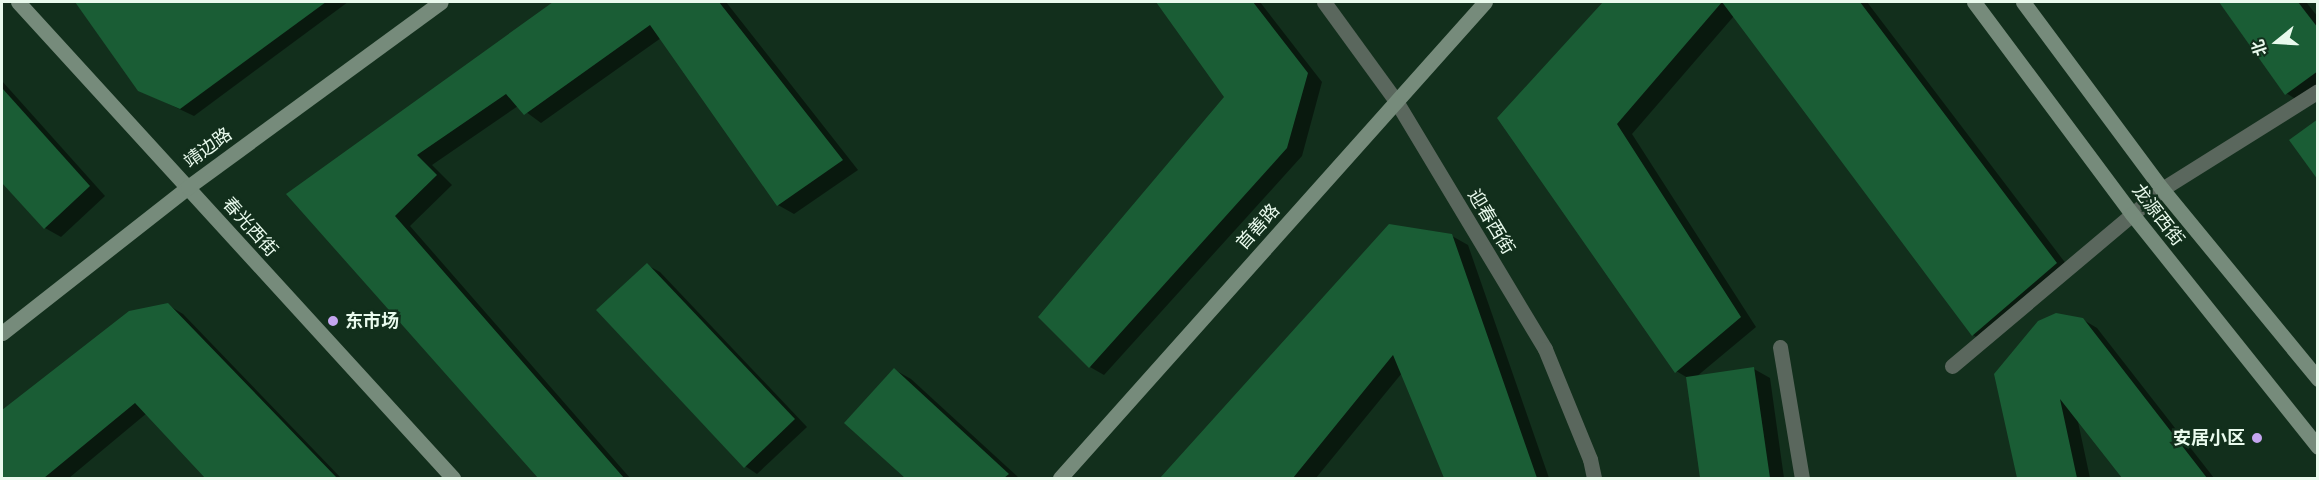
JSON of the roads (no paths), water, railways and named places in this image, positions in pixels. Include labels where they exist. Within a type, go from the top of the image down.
[{"type":"street","name":"春光西街","points":[[18,2],[453,478]]},
{"type":"street","name":"靖边路","points":[[2,333],[188,187],[441,2]]},
{"type":"street","name":"迎春西街","points":[[1324,2],[1396,101],[1545,349],[1590,459],[1594,478]]},
{"type":"street","name":"首善路","points":[[1059,478],[1485,2]]},
{"type":"street","name":"龙源西街","points":[[1974,2],[2132,214],[2318,447]]},
{"type":"street","name":"龙源西街","points":[[2023,2],[2162,189],[2318,379]]},
{"type":"street","points":[[1952,366],[2162,189],[2318,91]]},
{"type":"street","points":[[1780,347],[1802,478]]},
{"type":"place","name":"东市场","points":[[333,321]]},
{"type":"place","name":"安居小区","points":[[2257,438]]}]
